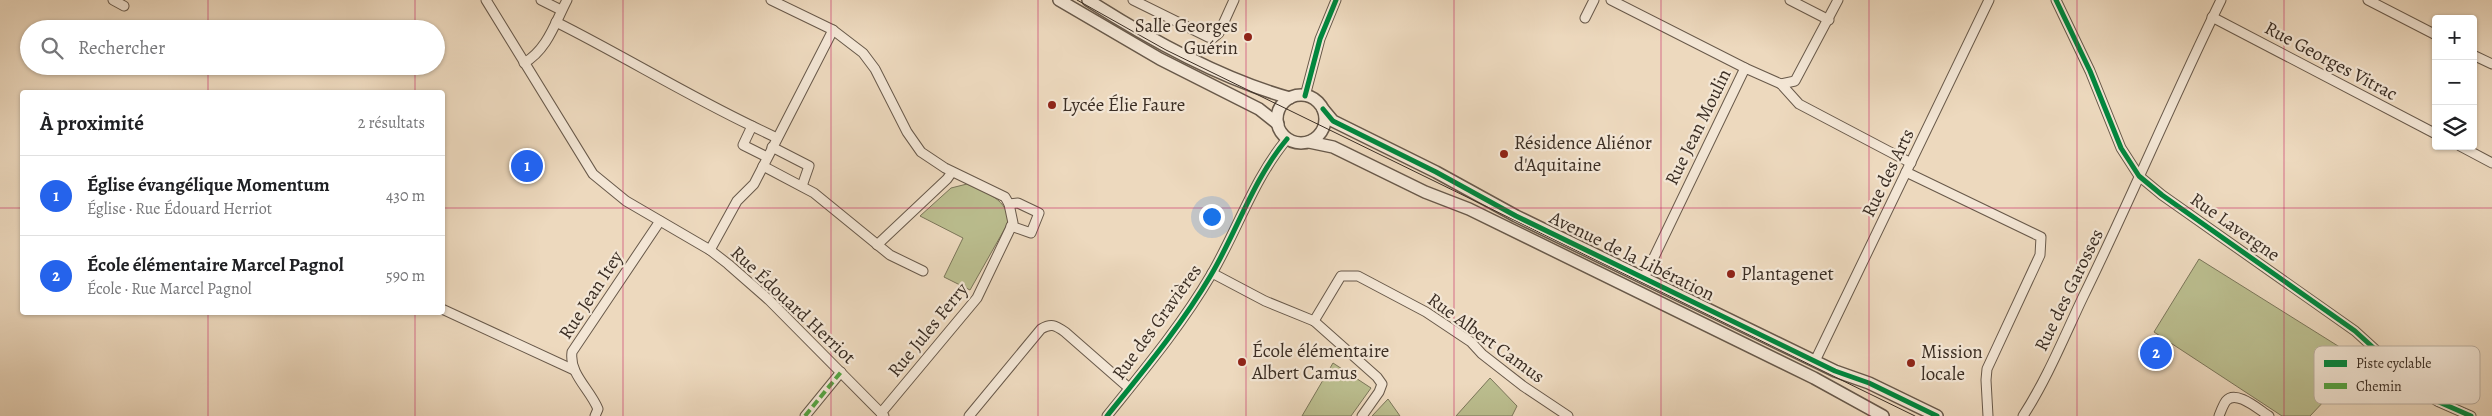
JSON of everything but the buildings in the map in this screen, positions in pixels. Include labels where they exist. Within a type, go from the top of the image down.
[{"type":"street","points":[[113,0],[124,6]]},
{"type":"street","name":"Rue Édouard Herriot","points":[[486,0],[593,174],[613,192],[710,250],[750,283],[882,415]]},
{"type":"street","points":[[540,0],[561,10]]},
{"type":"street","points":[[524,64],[536,57],[543,48],[567,0]]},
{"type":"street","points":[[771,0],[833,30],[863,53],[875,69],[907,132],[918,148],[928,158],[952,172],[1005,197],[1009,204],[1013,223],[1011,226],[1031,233],[1039,213],[1018,203],[1009,204]]},
{"type":"street","points":[[1059,0],[1160,59],[1259,109],[1278,124],[1283,135],[1288,139],[1302,143],[1309,142],[1316,138],[1323,129],[1325,120],[1323,109],[1312,98],[1305,96],[1290,98],[1234,78],[1168,46],[1088,0]]},
{"type":"street","points":[[1133,0],[1208,37],[1214,38],[1219,33],[1234,0]]},
{"type":"street","points":[[1305,96],[1320,39],[1336,0]]},
{"type":"street","points":[[1585,18],[1594,0]]},
{"type":"street","points":[[1611,0],[1745,68]]},
{"type":"street","points":[[1790,0],[1829,20]]},
{"type":"street","points":[[1838,0],[1795,81],[1781,84],[1799,104],[1911,163]]},
{"type":"street","name":"Rue des Arts","points":[[1815,361],[1989,0]]},
{"type":"street","name":"Rue Lavergne","points":[[2056,0],[2090,71],[2120,148],[2139,176],[2355,331],[2371,346]]},
{"type":"street","name":"Rue des Garosses","points":[[2023,416],[2129,203],[2139,176],[2221,0]]},
{"type":"street","points":[[2368,0],[2432,33]]},
{"type":"street","name":"Rue Georges Vitrac","points":[[2212,17],[2432,132]]},
{"type":"street","points":[[556,22],[616,51],[695,98],[777,138]]},
{"type":"street","points":[[710,250],[737,201],[754,184],[833,30]]},
{"type":"street","points":[[2477,57],[2492,64]]},
{"type":"street","name":"Rue Jean Moulin","points":[[1644,278],[1745,68],[1781,84]]},
{"type":"street","points":[[1278,124],[1279,111],[1290,98]]},
{"type":"street","name":"Avenue de la Libération","points":[[1323,109],[1333,121],[1436,172],[1516,216],[1835,371],[1869,383],[1937,416]]},
{"type":"street","points":[[752,126],[743,145],[814,193],[890,255],[922,271]]},
{"type":"street","name":"Rue des Gravières","points":[[1107,416],[1171,336],[1212,273],[1269,165],[1288,139]]},
{"type":"street","name":"Avenue de la Libération","points":[[1309,142],[1333,147],[1425,192],[1470,209],[1814,378],[1877,415]]},
{"type":"street","points":[[772,147],[809,166],[802,186]]},
{"type":"street","points":[[2468,150],[2492,163]]},
{"type":"street","points":[[877,245],[947,179],[952,172]]},
{"type":"street","points":[[1906,172],[2041,237],[2040,255],[1987,369],[1988,416]]},
{"type":"street","name":"Rue Jean Itey","points":[[595,416],[598,409],[595,400],[574,370],[571,360],[575,347],[660,221]]},
{"type":"street","name":"Rue Jules Ferry","points":[[882,415],[977,298],[1011,226]]},
{"type":"street","points":[[1212,273],[1265,301],[1314,320],[1377,377],[1382,384],[1379,392],[1362,416]]},
{"type":"street","name":"Rue Albert Camus","points":[[1314,320],[1341,276],[1358,276],[1452,328],[1510,376],[1568,416]]},
{"type":"street","points":[[445,310],[574,370]]},
{"type":"street","points":[[969,416],[1041,329],[1048,324],[1055,325],[1065,332],[1129,388]]},
{"type":"street","points":[[805,416],[841,372]]},
{"type":"street","points":[[2219,416],[2226,401],[2232,397],[2238,397],[2268,416]]},
{"type":"street","name":"Rue Lavergne","points":[[2444,404],[2471,416]]},
{"type":"green space","points":[[967,184],[989,194],[1000,202],[1005,208],[1008,223],[970,290],[944,277],[963,238],[920,216],[951,188]]},
{"type":"green space","points":[[2199,259],[2338,346],[2314,346],[2314,404],[2321,404],[2310,416],[2282,416],[2154,332]]},
{"type":"green space","points":[[1333,363],[1371,388],[1351,416],[1302,416]]},
{"type":"green space","points":[[1490,378],[1517,406],[1512,416],[1456,416]]},
{"type":"green space","points":[[1388,399],[1400,416],[1372,416]]},
{"type":"tram line","points":[[1077,0],[1166,50],[1915,416]]},
{"type":"marked path","points":[[805,416],[841,372]]},
{"type":"cycle path","points":[[1305,96],[1320,39],[1336,0]]},
{"type":"cycle path","points":[[2056,0],[2090,71],[2121,148],[2139,176],[2162,195],[2355,331],[2371,346]]},
{"type":"cycle path","points":[[1323,109],[1333,121],[1436,172],[1516,216],[1835,371],[1869,383],[1937,416]]},
{"type":"cycle path","points":[[1107,416],[1162,347],[1199,294],[1220,258],[1255,188],[1275,154],[1287,139]]},
{"type":"cycle path","points":[[2444,404],[2471,416]]},
{"type":"place","name":"Salle Georges Guérin","points":[[1248,37]]},
{"type":"place","name":"Lycée Élie Faure","points":[[1052,105]]},
{"type":"place","name":"Résidence Aliénor d'Aquitaine","points":[[1504,154]]},
{"type":"place","name":"Église évangélique Momentum","points":[[527,166]]},
{"type":"place","name":"Plantagenet","points":[[1731,274]]},
{"type":"place","name":"École élémentaire Marcel Pagnol","points":[[2156,353]]},
{"type":"place","name":"École élémentaire Albert Camus","points":[[1242,362]]},
{"type":"place","name":"Mission locale","points":[[1911,363]]}]
